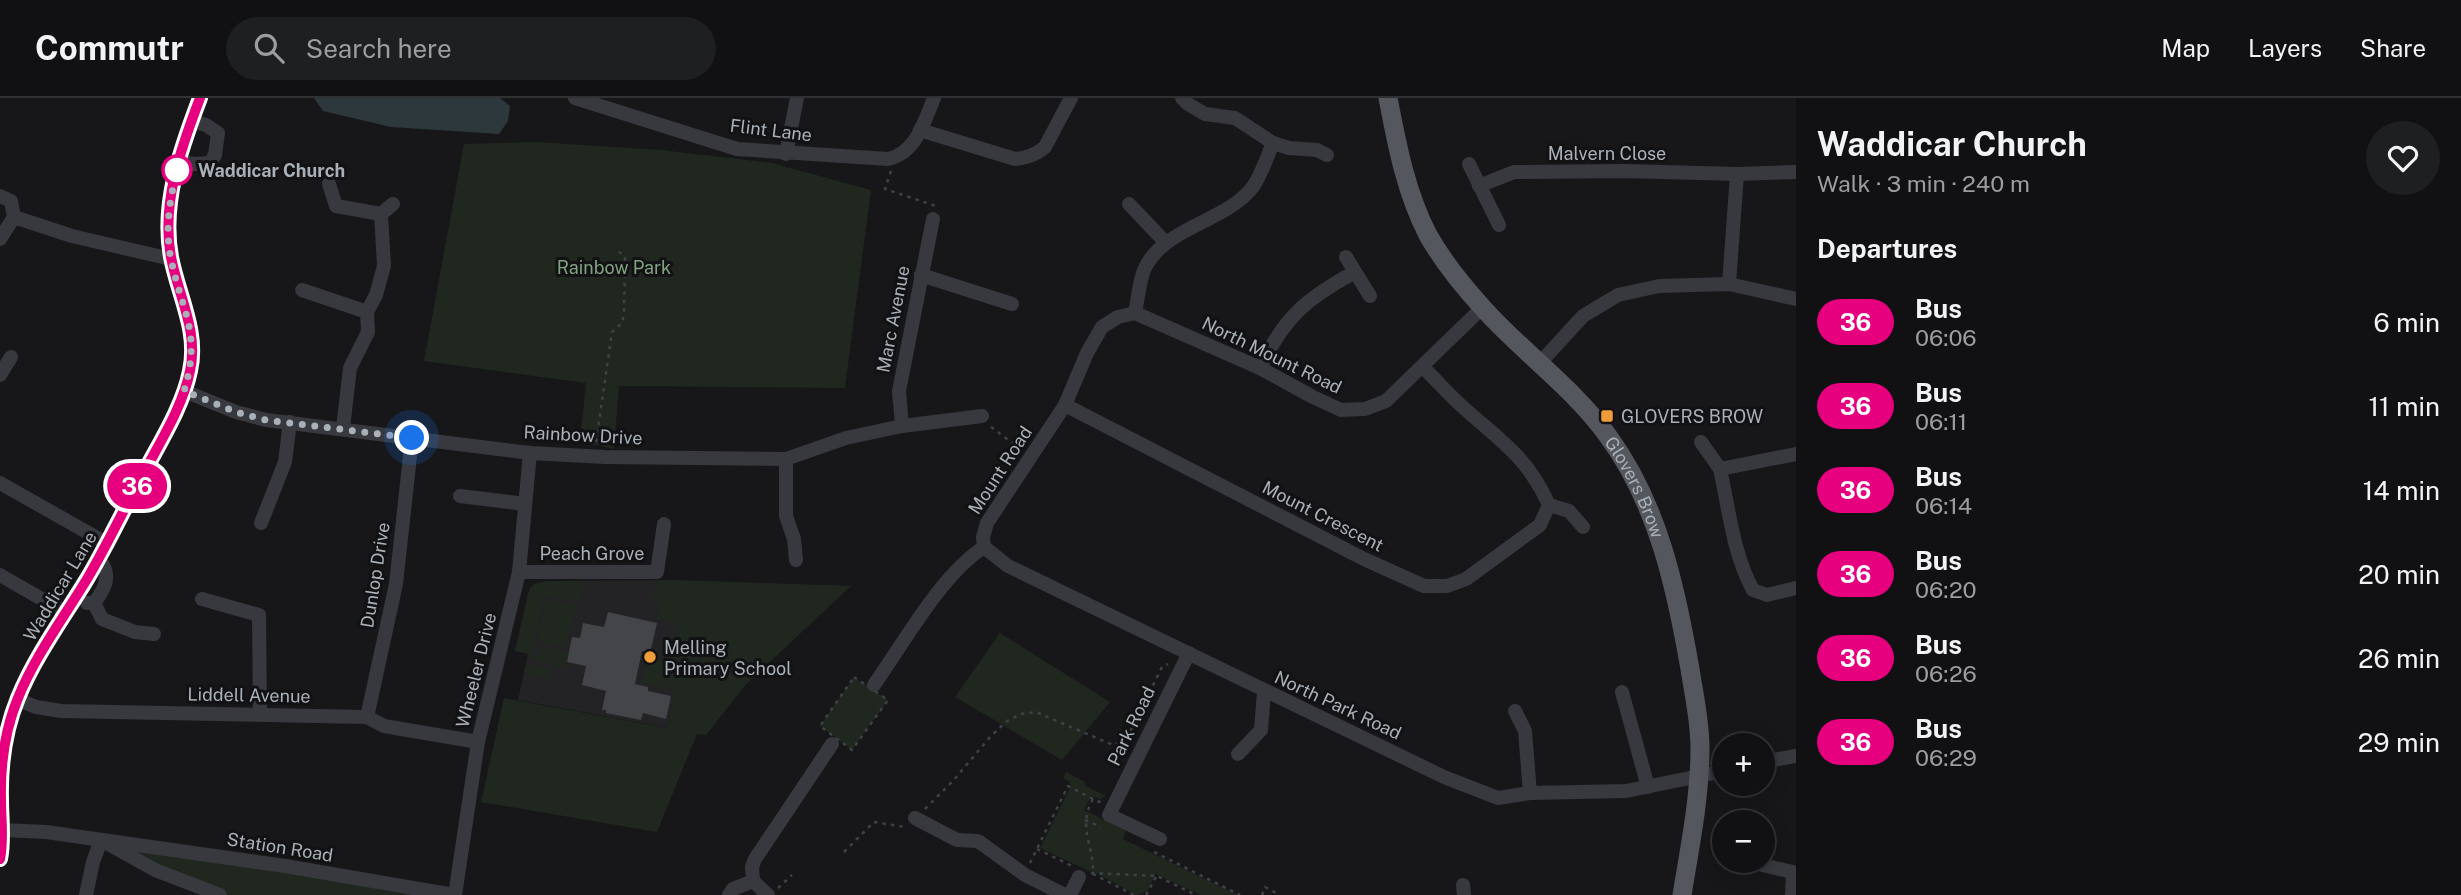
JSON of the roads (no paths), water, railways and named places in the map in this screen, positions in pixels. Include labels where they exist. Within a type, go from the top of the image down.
[{"type":"main road","name":"Glovers Brow","points":[[1390,104],[1401,163],[1429,236],[1482,308],[1540,363],[1608,435],[1637,482],[1654,521],[1686,645],[1698,712],[1700,777],[1682,895]]},
{"type":"street","name":"Waddicar Lane","points":[[0,859],[3,830],[1,766],[4,740],[17,699],[31,671],[108,544],[184,391],[191,370],[191,334],[171,259],[168,210],[179,162],[200,98]]},
{"type":"street","name":"Flint Lane","points":[[575,98],[737,149],[888,159],[905,153],[920,130]]},
{"type":"street","points":[[786,153],[797,98]]},
{"type":"street","points":[[934,98],[920,130],[1015,159],[1039,152],[1045,147],[1071,98]]},
{"type":"street","points":[[1182,98],[1205,114],[1235,118],[1273,143],[1289,148],[1317,150],[1327,155]]},
{"type":"street","points":[[179,162],[210,163],[215,155],[218,133],[206,125],[192,121]]},
{"type":"street","points":[[1135,313],[1144,269],[1166,243],[1224,211],[1252,188],[1273,143]]},
{"type":"street","points":[[1469,164],[1499,225]]},
{"type":"street","name":"Malvern Close","points":[[1479,186],[1514,172],[1796,172]]},
{"type":"street","points":[[1729,284],[1737,174]]},
{"type":"street","points":[[328,184],[336,206],[381,214],[393,204]]},
{"type":"street","points":[[0,195],[11,201],[14,217],[0,239]]},
{"type":"street","points":[[1129,204],[1166,243]]},
{"type":"street","points":[[343,428],[350,368],[368,332],[367,312],[376,295],[384,266],[381,214]]},
{"type":"street","points":[[14,217],[35,225],[171,259]]},
{"type":"street","name":"Marc Avenue","points":[[902,426],[899,391],[933,219]]},
{"type":"street","points":[[1346,257],[1370,296]]},
{"type":"street","points":[[1260,368],[1272,342],[1289,320],[1318,292],[1355,272]]},
{"type":"street","points":[[921,275],[1012,304]]},
{"type":"street","points":[[1540,363],[1583,316],[1618,295],[1659,286],[1729,284],[1796,299]]},
{"type":"street","points":[[302,290],[367,312]]},
{"type":"street","name":"North Mount Road","points":[[1135,313],[1260,368],[1341,410],[1365,410],[1386,401],[1482,308]]},
{"type":"street","name":"Mount Road","points":[[985,547],[983,537],[987,523],[1065,405],[1087,353],[1102,327],[1118,317],[1135,313]]},
{"type":"street","points":[[0,375],[11,358]]},
{"type":"street","points":[[1423,367],[1464,409],[1505,442],[1539,482],[1549,505],[1569,511],[1583,527]]},
{"type":"street","name":"Rainbow Drive","points":[[184,391],[236,412],[266,420],[530,453],[594,456],[786,459],[846,439],[902,426],[979,417]]},
{"type":"street","name":"Mount Crescent","points":[[1065,405],[1364,559],[1424,586],[1447,586],[1466,579],[1540,525],[1549,505]]},
{"type":"street","points":[[261,523],[285,462],[290,422]]},
{"type":"street","name":"Dunlop Drive","points":[[367,717],[396,584],[412,438]]},
{"type":"street","points":[[1701,442],[1720,469],[1738,551],[1745,576],[1753,590],[1767,595],[1796,588]]},
{"type":"street","name":"Wheeler Drive","points":[[454,895],[478,742],[520,572],[530,453]]},
{"type":"street","points":[[1720,469],[1796,454]]},
{"type":"street","points":[[786,459],[786,516],[794,539],[796,560]]},
{"type":"street","points":[[0,483],[108,544]]},
{"type":"street","points":[[460,496],[524,504]]},
{"type":"street","name":"Peach Grove","points":[[520,572],[657,572],[664,524]]},
{"type":"street","points":[[874,685],[950,577],[968,558],[985,547]]},
{"type":"street","name":"North Park Road","points":[[985,547],[1007,566],[1264,692],[1444,777],[1499,798],[1530,793],[1608,793],[1712,774]]},
{"type":"street","points":[[94,603],[108,575],[106,567],[99,559]]},
{"type":"street","points":[[0,575],[66,613]]},
{"type":"street","points":[[76,598],[85,603],[94,603]]},
{"type":"street","points":[[202,599],[259,615],[260,714]]},
{"type":"street","points":[[94,603],[102,620],[135,632],[154,634]]},
{"type":"street","name":"Park Road","points":[[1157,845],[1108,823],[1189,653]]},
{"type":"street","points":[[1622,691],[1648,787]]},
{"type":"street","points":[[1238,754],[1261,730],[1264,692]]},
{"type":"street","name":"Liddell Avenue","points":[[17,699],[36,707],[61,711],[367,717],[384,726],[478,742]]},
{"type":"street","points":[[1515,711],[1525,731],[1530,793]]},
{"type":"street","points":[[752,881],[755,859],[832,744]]},
{"type":"street","points":[[1775,760],[1796,756]]},
{"type":"street","points":[[915,818],[957,840],[978,841],[1025,875],[1067,895],[1082,872]]},
{"type":"street","name":"Station Road","points":[[3,830],[46,832],[285,866],[454,895]]},
{"type":"street","points":[[86,895],[101,840]]},
{"type":"street","name":"Station Road","points":[[101,840],[155,870],[220,895]]},
{"type":"street","points":[[1775,868],[1793,872],[1792,895]]},
{"type":"street","points":[[729,895],[733,890],[752,881]]},
{"type":"street","points":[[752,881],[770,895]]},
{"type":"place","name":"Waddicar Church","points":[[177,170]]},
{"type":"place","name":"GLOVERS BROW","points":[[1607,416]]},
{"type":"place","name":"Melling Primary School","points":[[650,657]]},
{"type":"park label","name":"Rainbow Park","points":[[614,267]]}]
